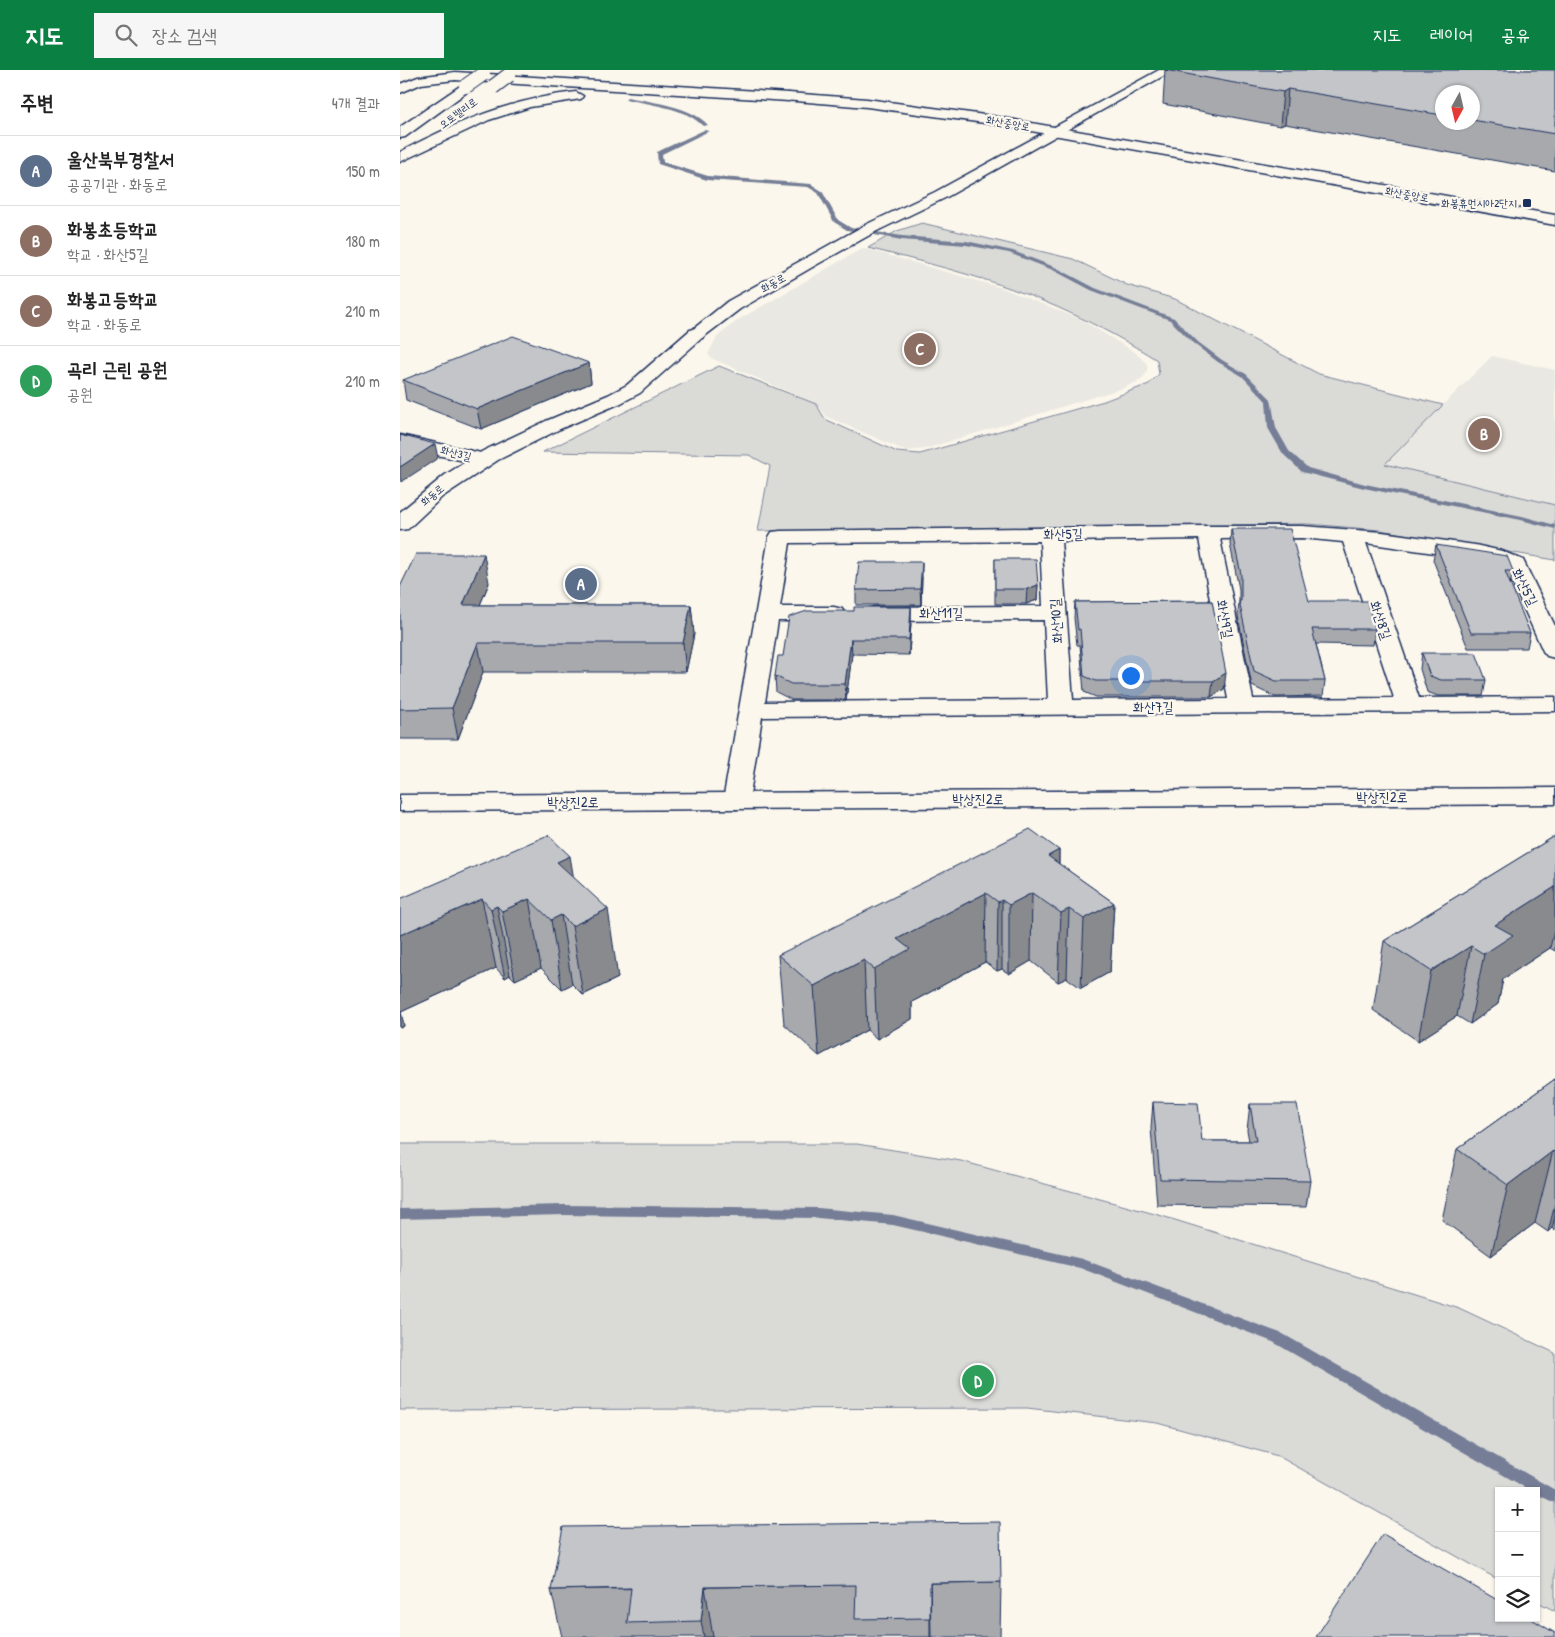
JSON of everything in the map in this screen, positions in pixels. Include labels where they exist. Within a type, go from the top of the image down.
[{"type":"main road","points":[[438,70],[455,76]]},
{"type":"main road","points":[[592,70],[630,82],[692,90]]},
{"type":"main road","name":"화동로","points":[[400,524],[452,477],[512,444],[622,395],[656,372],[696,334],[734,305],[865,232],[940,195],[1168,70]]},
{"type":"main road","name":"오토밸리로","points":[[400,134],[486,72]]},
{"type":"main road","points":[[489,90],[513,73]]},
{"type":"main road","points":[[400,89],[418,81],[455,76]]},
{"type":"main road","name":"화산중앙로","points":[[455,76],[692,90],[919,109],[1555,220]]},
{"type":"main road","points":[[400,156],[473,120],[540,100],[609,93],[692,90]]},
{"type":"main road","name":"오토밸리로","points":[[400,156],[462,110]]},
{"type":"main road","name":"화산3길","points":[[400,441],[483,459]]},
{"type":"main road","name":"화산9길","points":[[1208,532],[1242,706]]},
{"type":"main road","name":"화산5길","points":[[738,792],[780,537],[1302,532],[1352,535],[1475,552],[1506,560],[1515,565],[1548,622],[1555,651]]},
{"type":"main road","name":"화산10길","points":[[1050,534],[1062,708]]},
{"type":"main road","name":"화산8길","points":[[1352,535],[1409,705]]},
{"type":"main road","name":"화산11길","points":[[767,614],[1055,613]]},
{"type":"main road","name":"화산7길","points":[[751,710],[1555,704]]},
{"type":"main road","name":"박상진2로","points":[[400,803],[738,792],[1555,778]]},
{"type":"main road","name":"박상진2로","points":[[400,785],[738,792],[1555,796]]},
{"type":"shaded area","points":[[922,223],[1073,259],[1127,285],[1175,299],[1319,374],[1443,405],[1385,464],[1555,505],[1555,560],[1380,530],[1308,524],[758,531],[770,466],[749,455],[543,452],[719,366],[816,404],[825,419],[897,452],[920,454],[1104,401],[1149,384],[1159,374],[1157,360],[1092,323],[1046,302],[976,277],[868,248],[897,231]]},
{"type":"shaded area","points":[[863,248],[1002,288],[1080,319],[1135,352],[1147,364],[1147,372],[1141,380],[1123,388],[925,449],[906,451],[827,417],[816,404],[711,358],[708,354],[717,337],[738,320]]},
{"type":"shaded area","points":[[1492,356],[1555,370],[1555,505],[1384,464]]},
{"type":"shaded area","points":[[400,1144],[857,1144],[961,1161],[1162,1216],[1459,1308],[1555,1353],[1555,1611],[1540,1603],[1540,1487],[1495,1487],[1495,1578],[1278,1456],[1157,1423],[1027,1408],[400,1410]]},
{"type":"building","points":[[1165,70],[1555,70],[1555,134],[1480,121],[1480,85],[1435,85],[1435,114],[1288,89],[1283,92]]},
{"type":"building","points":[[513,336],[589,363],[477,409],[403,380]]},
{"type":"building","points":[[400,435],[435,444],[400,467]]},
{"type":"building","points":[[1231,529],[1290,529],[1309,601],[1367,601],[1375,629],[1312,629],[1325,681],[1276,681],[1254,671],[1239,601],[1241,601],[1241,574]]},
{"type":"building","points":[[1436,545],[1507,556],[1513,571],[1505,571],[1530,633],[1471,633]]},
{"type":"building","points":[[416,554],[484,554],[463,605],[691,605],[683,643],[478,643],[452,708],[400,709],[400,587]]},
{"type":"building","points":[[995,559],[1036,559],[1038,585],[1027,589],[995,589]]},
{"type":"building","points":[[859,562],[922,562],[920,589],[856,590]]},
{"type":"building","points":[[1212,601],[1226,673],[1213,681],[1096,681],[1084,676],[1080,629],[1078,630],[1075,602]]},
{"type":"building","points":[[854,607],[911,607],[909,639],[851,639],[845,684],[791,684],[775,676],[778,656],[783,656],[789,617],[807,611],[854,611]]},
{"type":"building","points":[[1422,653],[1476,653],[1486,680],[1441,680],[1430,676]]},
{"type":"building","points":[[1030,829],[1059,850],[1048,856],[1114,903],[1084,919],[1069,909],[1061,913],[1032,893],[1009,905],[1002,900],[998,902],[986,893],[897,939],[910,949],[874,969],[864,960],[814,986],[778,955]]},
{"type":"building","points":[[548,835],[570,856],[557,862],[608,909],[572,926],[561,915],[551,920],[529,899],[502,911],[497,906],[491,909],[482,899],[400,935],[400,899]]},
{"type":"building","points":[[1555,836],[1555,887],[1495,925],[1513,935],[1484,954],[1471,946],[1431,971],[1384,941]]},
{"type":"building","points":[[1555,1079],[1555,1153],[1553,1151],[1508,1185],[1457,1149]]},
{"type":"building","points":[[1153,1102],[1198,1103],[1202,1141],[1256,1141],[1250,1104],[1297,1104],[1310,1181],[1160,1179]]},
{"type":"building","points":[[1000,1522],[1001,1582],[930,1583],[930,1618],[855,1619],[856,1585],[705,1587],[701,1621],[627,1623],[631,1588],[551,1590],[563,1527]]},
{"type":"building","points":[[1383,1534],[1495,1599],[1495,1622],[1537,1622],[1555,1633],[1555,1637],[1316,1637]]},
{"type":"waterway","points":[[627,98],[682,111],[692,115],[705,125]]},
{"type":"waterway","points":[[706,131],[659,153],[660,163],[707,178],[809,185],[820,192],[836,221],[849,229],[902,238],[966,243],[1011,252],[1055,269],[1093,289],[1172,319],[1196,343],[1220,361],[1244,375],[1269,400],[1272,428],[1286,452],[1305,470],[1364,486],[1522,518],[1555,527]]},
{"type":"waterway","points":[[400,1214],[563,1210],[818,1213],[893,1220],[1082,1264],[1278,1338],[1555,1497]]},
{"type":"place","name":"화봉휴먼시아2단지","points":[[1527,203]]},
{"type":"place","name":"화봉고등학교","points":[[920,349]]},
{"type":"place","name":"화봉초등학교","points":[[1484,434]]},
{"type":"place","name":"울산북부경찰서","points":[[581,584]]},
{"type":"place","name":"곡리 근린 공원","points":[[978,1381]]}]
